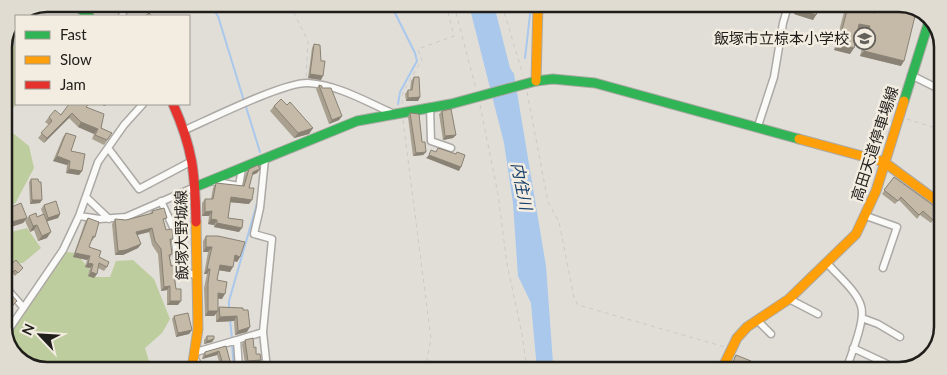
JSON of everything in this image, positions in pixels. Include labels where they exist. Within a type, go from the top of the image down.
[{"type":"street","points":[[536,81],[535,59],[538,13]]},
{"type":"street","points":[[758,126],[774,78],[786,13]]},
{"type":"street","name":"高田天道停車場線","points":[[725,362],[730,348],[737,338],[789,299],[856,234],[876,191],[927,26]]},
{"type":"street","points":[[911,76],[934,87]]},
{"type":"street","points":[[79,216],[109,219],[126,216],[195,186],[357,122],[392,112],[430,107],[478,97],[536,81],[553,79],[596,83],[884,162],[934,198]]},
{"type":"street","points":[[185,130],[252,100],[306,83],[337,89],[392,112]]},
{"type":"street","points":[[13,324],[63,250],[79,216],[98,162],[124,125],[142,105]]},
{"type":"street","name":"飯塚大野城線","points":[[172,105],[185,130],[195,186],[196,356],[194,362]]},
{"type":"street","points":[[430,107],[431,140],[451,148]]},
{"type":"street","points":[[108,148],[139,189],[192,161]]},
{"type":"street","points":[[265,159],[260,208],[254,234],[272,239],[263,332],[266,362]]},
{"type":"street","points":[[210,181],[239,186],[242,168]]},
{"type":"street","points":[[86,197],[109,219]]},
{"type":"street","points":[[161,201],[173,227],[179,269],[196,276]]},
{"type":"street","points":[[866,216],[897,228],[882,268]]},
{"type":"street","points":[[826,264],[862,307],[862,318],[849,362]]},
{"type":"street","points":[[13,296],[23,307]]},
{"type":"street","points":[[789,299],[818,314]]},
{"type":"street","points":[[862,318],[884,327],[900,337]]},
{"type":"street","points":[[758,321],[771,334]]},
{"type":"street","points":[[198,362],[196,356],[233,341],[263,332]]},
{"type":"street","points":[[233,341],[238,362]]},
{"type":"street","points":[[853,348],[883,362]]},
{"type":"path","points":[[294,13],[308,41],[306,83]]},
{"type":"path","points":[[427,362],[432,339],[401,111],[403,92],[422,60],[418,49],[454,36],[448,13]]},
{"type":"path","points":[[456,13],[478,97],[497,185],[507,264],[526,362]]},
{"type":"path","points":[[504,13],[525,84],[548,202],[559,222],[574,298],[578,305],[730,348]]},
{"type":"path","points":[[899,116],[934,127]]},
{"type":"green space","points":[[14,39],[16,105],[13,108],[12,48]]},
{"type":"green space","points":[[12,133],[29,146],[34,168],[13,206]]},
{"type":"green space","points":[[27,228],[41,248],[23,263],[13,264],[13,232]]},
{"type":"green space","points":[[66,252],[76,253],[96,277],[110,277],[116,261],[133,260],[154,279],[170,319],[162,333],[145,348],[149,362],[36,361],[24,354],[20,349],[15,341],[13,329]]},
{"type":"water","name":"内住川","points":[[471,13],[496,13],[510,68],[514,74],[546,266],[553,362],[536,362],[531,303],[518,276],[513,203],[504,143]]},
{"type":"building","points":[[846,13],[906,13],[915,16],[904,61],[864,51],[870,26],[859,24],[854,48],[838,45]]},
{"type":"building","points":[[314,44],[320,45],[321,61],[325,61],[323,76],[310,74]]},
{"type":"building","points":[[414,77],[419,77],[420,97],[408,98],[408,90],[412,90]]},
{"type":"building","points":[[319,85],[322,88],[331,88],[342,116],[332,120]]},
{"type":"building","points":[[281,99],[287,105],[290,102],[313,128],[298,133],[274,106]]},
{"type":"building","points":[[68,105],[88,105],[86,107],[104,114],[101,128],[112,133],[107,140],[95,135],[98,129],[81,122],[72,113],[47,138],[41,133],[52,121],[49,117],[55,110],[61,115]]},
{"type":"building","points":[[451,109],[456,135],[445,136],[442,111]]},
{"type":"building","points":[[410,113],[419,114],[422,142],[425,142],[426,152],[416,153]]},
{"type":"building","points":[[66,133],[76,136],[71,151],[85,154],[82,171],[69,169],[70,161],[57,156]]},
{"type":"building","points":[[438,148],[465,155],[461,167],[429,155],[431,150],[436,152]]},
{"type":"building","points":[[258,165],[260,169],[253,172],[249,188],[254,188],[252,200],[231,197],[228,218],[243,220],[242,228],[217,223],[217,220],[211,219],[212,211],[205,212],[205,199],[213,199],[216,183],[244,186],[249,169]]},
{"type":"building","points":[[894,177],[934,206],[934,219],[923,211],[919,215],[901,197],[898,201],[884,190]]},
{"type":"building","points":[[31,179],[38,179],[41,182],[42,200],[32,200]]},
{"type":"building","points":[[56,201],[60,214],[48,218],[44,205]]},
{"type":"building","points":[[21,203],[27,218],[13,222],[13,207]]},
{"type":"building","points":[[164,208],[167,218],[163,219],[166,230],[172,229],[173,239],[170,239],[172,254],[169,255],[171,266],[177,265],[178,274],[174,275],[176,289],[181,289],[181,301],[170,301],[170,286],[164,287],[161,249],[155,241],[152,228],[136,232],[141,244],[118,251],[115,219],[126,220]]},
{"type":"building","points":[[36,213],[37,217],[44,214],[51,232],[42,236],[37,225],[33,226],[29,216]]},
{"type":"building","points":[[88,218],[99,222],[95,237],[93,236],[89,247],[101,251],[99,257],[109,262],[107,267],[99,263],[97,274],[91,272],[93,264],[88,263],[90,256],[75,253]]},
{"type":"building","points":[[206,236],[218,236],[245,242],[240,257],[235,255],[233,267],[220,265],[217,280],[227,282],[225,294],[218,293],[218,311],[208,311],[210,269],[207,269],[212,247],[206,247]]},
{"type":"building","points":[[16,260],[23,268],[18,273],[15,270],[13,272],[13,263]]},
{"type":"building","points":[[13,296],[17,301],[13,305]]},
{"type":"building","points":[[219,307],[248,310],[250,327],[238,331],[237,316],[220,317]]},
{"type":"building","points":[[188,313],[192,330],[178,333],[174,316]]},
{"type":"building","points":[[207,336],[214,336],[214,339],[207,341]]},
{"type":"building","points":[[253,338],[256,354],[260,354],[261,360],[248,361],[245,340]]},
{"type":"building","points":[[226,346],[230,362],[222,362],[219,351],[205,356],[205,352]]},
{"type":"building","points":[[736,355],[751,361],[751,362],[733,362]]},
{"type":"waterway","points":[[216,13],[244,101]]},
{"type":"waterway","points":[[395,13],[415,53],[417,61],[400,92],[398,104]]},
{"type":"waterway","points":[[525,58],[530,13]]},
{"type":"waterway","points":[[246,107],[260,152]]},
{"type":"waterway","points":[[260,181],[261,165]]},
{"type":"waterway","points":[[229,309],[229,301],[258,200]]},
{"type":"waterway","points":[[230,319],[232,339]]},
{"type":"waterway","points":[[232,344],[233,362]]},
{"type":"traffic: fast","points":[[904,101],[927,26]]},
{"type":"traffic: fast","points":[[195,187],[357,121],[451,104],[536,81],[553,79],[595,83],[799,139]]},
{"type":"traffic: slow","points":[[536,81],[538,13]]},
{"type":"traffic: slow","points":[[725,362],[737,338],[747,327],[789,299],[856,234],[876,191],[904,101]]},
{"type":"traffic: slow","points":[[799,139],[884,162],[934,199]]},
{"type":"traffic: slow","points":[[193,362],[198,329],[196,222]]},
{"type":"traffic: jam","points":[[173,105],[185,135],[192,162],[196,222]]},
{"type":"place","name":"飯塚市立椋本小学校","points":[[865,39]]}]
